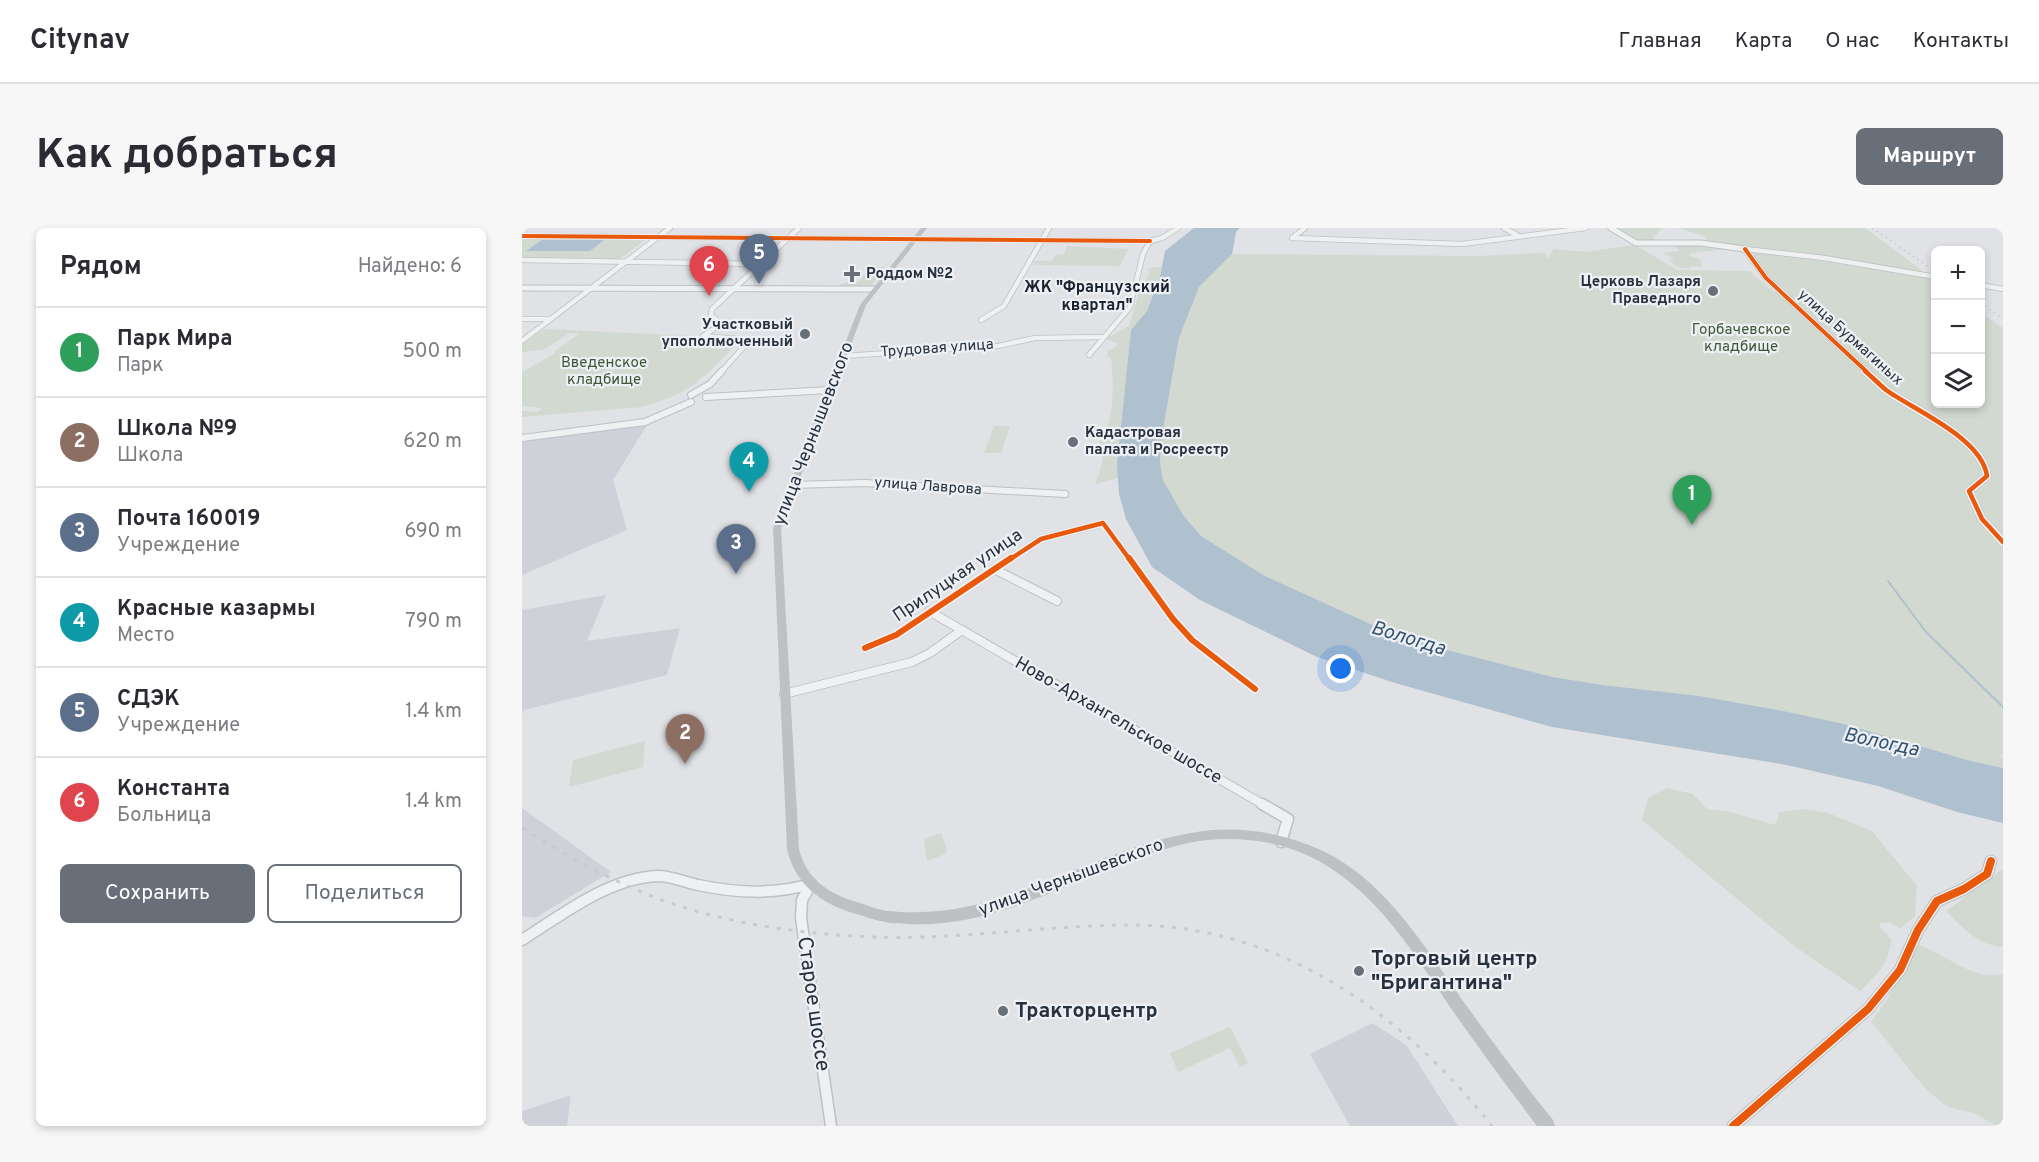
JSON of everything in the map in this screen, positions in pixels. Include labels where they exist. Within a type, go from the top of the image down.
[{"type":"main road","name":"улица Чернышевского","points":[[924,228],[874,289],[864,305],[777,528],[784,694],[793,849],[796,864],[810,884],[831,899],[874,915],[894,919],[941,918],[985,911],[1017,901],[1141,852],[1191,838],[1216,835],[1251,836],[1281,842],[1330,862],[1361,884],[1380,904],[1547,1126]]},
{"type":"street","points":[[524,236],[539,228]]},
{"type":"street","points":[[522,340],[670,228]]},
{"type":"street","points":[[522,438],[645,422],[691,399],[711,384],[750,340],[703,335],[721,324],[711,311],[799,228]]},
{"type":"street","points":[[981,320],[1004,306],[1049,228]]},
{"type":"street","points":[[524,236],[1150,241],[1161,238],[1178,228]]},
{"type":"street","points":[[1305,228],[1292,238],[1462,244],[1586,228]]},
{"type":"street","points":[[1504,228],[1506,231],[1521,236]]},
{"type":"street","points":[[1611,228],[1636,243],[1701,243],[1824,258],[1931,276]]},
{"type":"street","points":[[1089,355],[1102,337],[1114,328],[1130,307],[1142,260],[1150,241]]},
{"type":"street","name":"улица Бурмагиных","points":[[1745,249],[1766,278],[1885,389],[1961,437],[1986,469],[1987,476],[1969,491],[1973,506],[1990,530],[2003,542]]},
{"type":"street","points":[[522,260],[761,264]]},
{"type":"street","points":[[1985,286],[2003,289]]},
{"type":"street","points":[[522,288],[874,289]]},
{"type":"street","points":[[522,319],[550,319]]},
{"type":"street","name":"Трудовая улица","points":[[843,356],[998,346],[1035,338],[1102,337]]},
{"type":"street","points":[[706,397],[830,390]]},
{"type":"street","name":"улица Лаврова","points":[[792,485],[864,483],[1065,494]]},
{"type":"street","name":"Прилуцкая улица","points":[[865,648],[896,635],[929,611],[1041,540],[1103,522],[1173,619],[1192,640],[1255,689]]},
{"type":"street","points":[[994,569],[1057,601]]},
{"type":"street","name":"Ново-Архангельское шоссе","points":[[929,611],[1288,819],[1281,842]]},
{"type":"street","points":[[784,694],[912,662],[930,653],[962,630]]},
{"type":"street","points":[[1732,1126],[1868,1009],[1900,970],[1918,930],[1937,901],[1964,889],[1987,874],[1991,861]]},
{"type":"street","points":[[522,940],[622,883],[647,876],[660,876],[761,894],[795,889],[810,884]]},
{"type":"street","name":"Старое шоссе","points":[[810,884],[802,900],[801,918],[831,1126]]},
{"type":"shaded area","points":[[647,425],[613,480],[627,530],[522,575],[522,440]]},
{"type":"shaded area","points":[[606,595],[587,641],[680,628],[667,675],[524,710],[522,713],[522,610]]},
{"type":"shaded area","points":[[522,808],[611,872],[535,918],[522,916]]},
{"type":"shaded area","points":[[1373,1023],[1407,1046],[1458,1126],[1350,1126],[1310,1054]]},
{"type":"shaded area","points":[[571,1095],[567,1126],[522,1126],[522,1111]]},
{"type":"green space","points":[[1615,228],[1663,228],[1653,237],[1657,242],[1635,240]]},
{"type":"green space","points":[[1678,228],[1865,228],[1925,273],[1703,242],[1707,238],[1704,236]]},
{"type":"green space","points":[[522,237],[648,238],[619,259],[522,259]]},
{"type":"green space","name":"Горбачевское кладбище","points":[[1635,245],[1677,270],[1749,271],[1774,292],[1782,290],[1767,276],[1751,250],[1931,278],[1931,408],[1985,408],[1985,316],[2003,328],[2003,756],[1999,755],[2003,759],[2003,768],[1971,761],[1848,725],[1553,677],[1435,647],[1377,627],[1265,576],[1201,536],[1183,515],[1163,480],[1160,462],[1161,441],[1179,338],[1199,287],[1232,254],[1478,256],[1545,253],[1547,259],[1554,249],[1586,252]]},
{"type":"green space","points":[[1673,245],[1719,245],[1744,253],[1726,249],[1692,253],[1688,255],[1700,259],[1702,267],[1685,268],[1670,261],[1674,258],[1661,253],[1680,251]]},
{"type":"green space","points":[[1067,246],[1128,249],[1120,266],[1033,265],[1035,261],[1052,261],[1055,255],[1064,254]]},
{"type":"green space","points":[[871,267],[885,267],[870,287],[837,286],[847,282],[858,282]]},
{"type":"green space","points":[[1163,267],[1147,311],[1131,330],[1118,478],[1095,484],[1101,469],[1102,458],[1099,442],[1104,436],[1111,415],[1112,368],[1111,359],[1107,356],[1108,351],[1116,347],[1118,343],[1105,339],[1129,326],[1140,289],[1149,274],[1148,268]]},
{"type":"green space","name":"Введенское кладбище","points":[[545,329],[695,336],[697,339],[738,343],[695,383],[658,402],[641,407],[522,417],[522,411],[537,412],[543,408],[522,406],[522,372],[554,354],[556,350],[579,334],[569,333],[545,349],[522,352],[522,345]]},
{"type":"green space","points":[[994,426],[1010,426],[1001,453],[984,453]]},
{"type":"green space","points":[[645,741],[643,767],[569,787],[573,760]]},
{"type":"green space","points":[[1667,788],[1693,794],[1707,809],[1726,811],[1775,825],[1780,812],[1803,809],[1828,813],[1872,831],[1917,886],[1915,916],[1900,929],[1890,922],[1880,923],[1879,926],[1891,939],[1890,947],[1885,962],[1871,980],[1860,991],[1794,946],[1642,820],[1648,798]]},
{"type":"green space","points":[[941,833],[947,850],[945,854],[927,861],[924,839]]},
{"type":"green space","points":[[2003,869],[2003,947],[1978,939],[1946,911]]},
{"type":"green space","points":[[1916,944],[1980,974],[2003,974],[2003,1126],[1973,1113],[1949,1107],[1936,1097],[1916,1077],[1871,1022],[1887,1000]]},
{"type":"green space","points":[[1230,1027],[1248,1063],[1240,1067],[1230,1048],[1178,1072],[1170,1053]]},
{"type":"water","name":"Вологда","points":[[1194,228],[1240,228],[1236,232],[1232,254],[1199,287],[1179,338],[1161,441],[1160,462],[1163,480],[1183,515],[1201,536],[1265,576],[1377,627],[1435,647],[1553,677],[1699,696],[1788,712],[1848,725],[1971,761],[2003,768],[2003,823],[1957,812],[1878,786],[1787,765],[1552,727],[1395,683],[1317,657],[1200,600],[1152,567],[1126,519],[1119,494],[1117,465],[1131,330],[1147,311],[1161,273],[1165,251]]},
{"type":"water","points":[[542,240],[604,240],[590,251],[526,251]]},
{"type":"waterway","points":[[1888,581],[1926,632],[2003,707]]},
{"type":"railway","points":[[1872,228],[1931,269]]},
{"type":"railway","points":[[1985,306],[2003,319]]},
{"type":"railway","points":[[522,828],[589,867],[641,892],[685,908],[764,926],[846,936],[906,937],[1133,925],[1188,929],[1239,941],[1289,960],[1335,984],[1379,1013],[1419,1047],[1457,1085],[1492,1126]]},
{"type":"cycle path","points":[[522,236],[1150,241]]},
{"type":"cycle path","points":[[1745,249],[1766,278],[1885,389],[1955,432],[1977,456],[1986,469],[1987,476],[1969,491],[1982,519],[2003,542]]},
{"type":"cycle path","points":[[865,648],[896,635],[1041,539],[1103,523],[1173,619],[1192,640],[1255,689]]},
{"type":"cycle path","points":[[1733,1126],[1868,1009],[1900,970],[1918,930],[1937,901],[1964,889],[1987,874],[1991,861]]},
{"type":"place","name":"Роддом №2","points":[[852,274]]},
{"type":"place","name":"СДЭК","points":[[759,284]]},
{"type":"place","name":"Церковь Лазаря Праведного","points":[[1713,291]]},
{"type":"place","name":"Константа","points":[[709,296]]},
{"type":"place","name":"Участковый упополмоченный","points":[[805,334]]},
{"type":"place","name":"Кадастровая палата и Росреестр","points":[[1073,442]]},
{"type":"place","name":"Красные казармы","points":[[749,492]]},
{"type":"place","name":"Парк Мира","points":[[1692,525]]},
{"type":"place","name":"Почта 160019","points":[[736,574]]},
{"type":"place","name":"Школа №9","points":[[685,764]]},
{"type":"place","name":"Торговый центр \"Бригантина\"","points":[[1359,971]]},
{"type":"place","name":"Тракторцентр","points":[[1003,1011]]},
{"type":"district","name":"ЖК \"Французский квартал\"","points":[[1097,297]]}]
